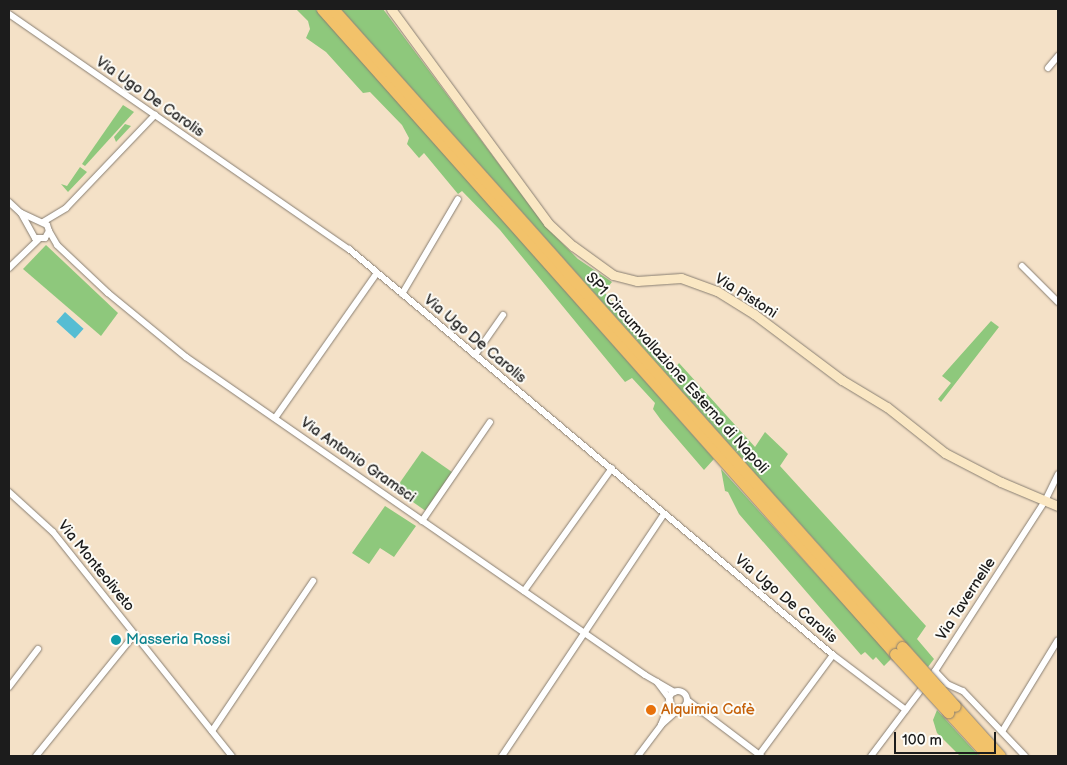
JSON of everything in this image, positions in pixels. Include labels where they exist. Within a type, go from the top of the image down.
[{"type":"highway","name":"SP1 Circumvallazione Esterna di Napoli","points":[[322,9],[951,709],[988,756]]},
{"type":"highway","name":"SP1 Circumvallazione Esterna di Napoli","points":[[333,9],[898,650]]},
{"type":"highway","name":"SP1 Circumvallazione Esterna di Napoli","points":[[951,709],[1000,756]]},
{"type":"street","name":"Via Pistoni","points":[[391,9],[548,223],[573,246],[614,275],[637,281],[681,278],[717,291],[754,314],[842,380],[887,407],[945,453],[1058,506]]},
{"type":"street","name":"Via Ugo De Carolis","points":[[9,14],[349,250],[612,468],[833,655],[906,710]]},
{"type":"street","points":[[1048,68],[1058,56]]},
{"type":"street","points":[[36,236],[49,230],[55,216],[155,115]]},
{"type":"street","points":[[402,294],[458,199]]},
{"type":"street","points":[[9,202],[21,213],[36,236]]},
{"type":"street","points":[[21,213],[41,222]]},
{"type":"street","points":[[9,268],[36,236],[41,222],[55,216]]},
{"type":"street","name":"Via Antonio Gramsci","points":[[41,222],[49,230],[57,245]]},
{"type":"street","name":"Via Antonio Gramsci","points":[[36,236],[57,245],[148,328],[275,418],[657,682],[675,692],[683,693],[683,705],[670,700],[657,682]]},
{"type":"street","points":[[1022,266],[1058,302]]},
{"type":"street","points":[[275,418],[377,273]]},
{"type":"street","points":[[475,355],[502,315]]},
{"type":"street","points":[[422,520],[490,422]]},
{"type":"street","points":[[524,591],[612,468]]},
{"type":"street","name":"Via Tavernelle","points":[[871,756],[934,672],[1045,500],[1058,474]]},
{"type":"street","name":"Via Monteoliveto","points":[[9,492],[53,532],[232,756]]},
{"type":"street","points":[[502,756],[662,517]]},
{"type":"street","points":[[212,731],[313,581]]},
{"type":"street","points":[[36,756],[134,635]]},
{"type":"street","points":[[1003,730],[1058,640]]},
{"type":"street","points":[[9,687],[38,649]]},
{"type":"street","points":[[638,756],[661,725],[683,705],[702,712],[760,756],[833,655]]},
{"type":"street","points":[[934,672],[947,684],[963,691],[1003,730],[1026,756]]},
{"type":"street","points":[[661,725],[675,692]]},
{"type":"green space","points":[[296,9],[315,9],[318,12],[714,459],[704,470],[661,420],[653,409],[655,403],[632,378],[625,382],[500,230],[462,191],[458,194],[424,153],[419,158],[407,144],[409,138],[402,125],[370,92],[363,93],[326,52],[306,38],[310,29],[308,21]]},
{"type":"green space","points":[[341,9],[383,9],[545,226],[578,259],[612,282],[604,292],[622,312],[676,367],[679,363],[755,447],[765,432],[788,454],[780,466],[926,626],[917,639],[934,659],[928,667]]},
{"type":"green space","points":[[123,105],[134,112],[85,166],[82,164]]},
{"type":"green space","points":[[125,124],[131,126],[116,142],[114,137]]},
{"type":"green space","points":[[80,167],[87,172],[68,192],[61,184],[67,186]]},
{"type":"green space","points":[[46,245],[118,313],[101,336],[23,269]]},
{"type":"green space","points":[[991,321],[999,327],[941,402],[938,399],[951,383],[942,376]]},
{"type":"green space","points":[[422,451],[452,472],[425,511],[395,490]]},
{"type":"green space","points":[[721,469],[883,648],[891,659],[884,666],[876,657],[873,660],[865,652],[861,655],[739,514],[728,492],[725,491]]},
{"type":"green space","points":[[385,506],[416,526],[394,557],[380,548],[369,564],[352,553]]},
{"type":"green space","points":[[937,710],[979,756],[960,756],[937,733],[933,720]]},
{"type":"water","points":[[65,312],[84,329],[75,338],[56,322]]},
{"type":"place","name":"Masseria Rossi","points":[[116,640]]},
{"type":"place","name":"Alquimia Cafè","points":[[651,710]]}]
